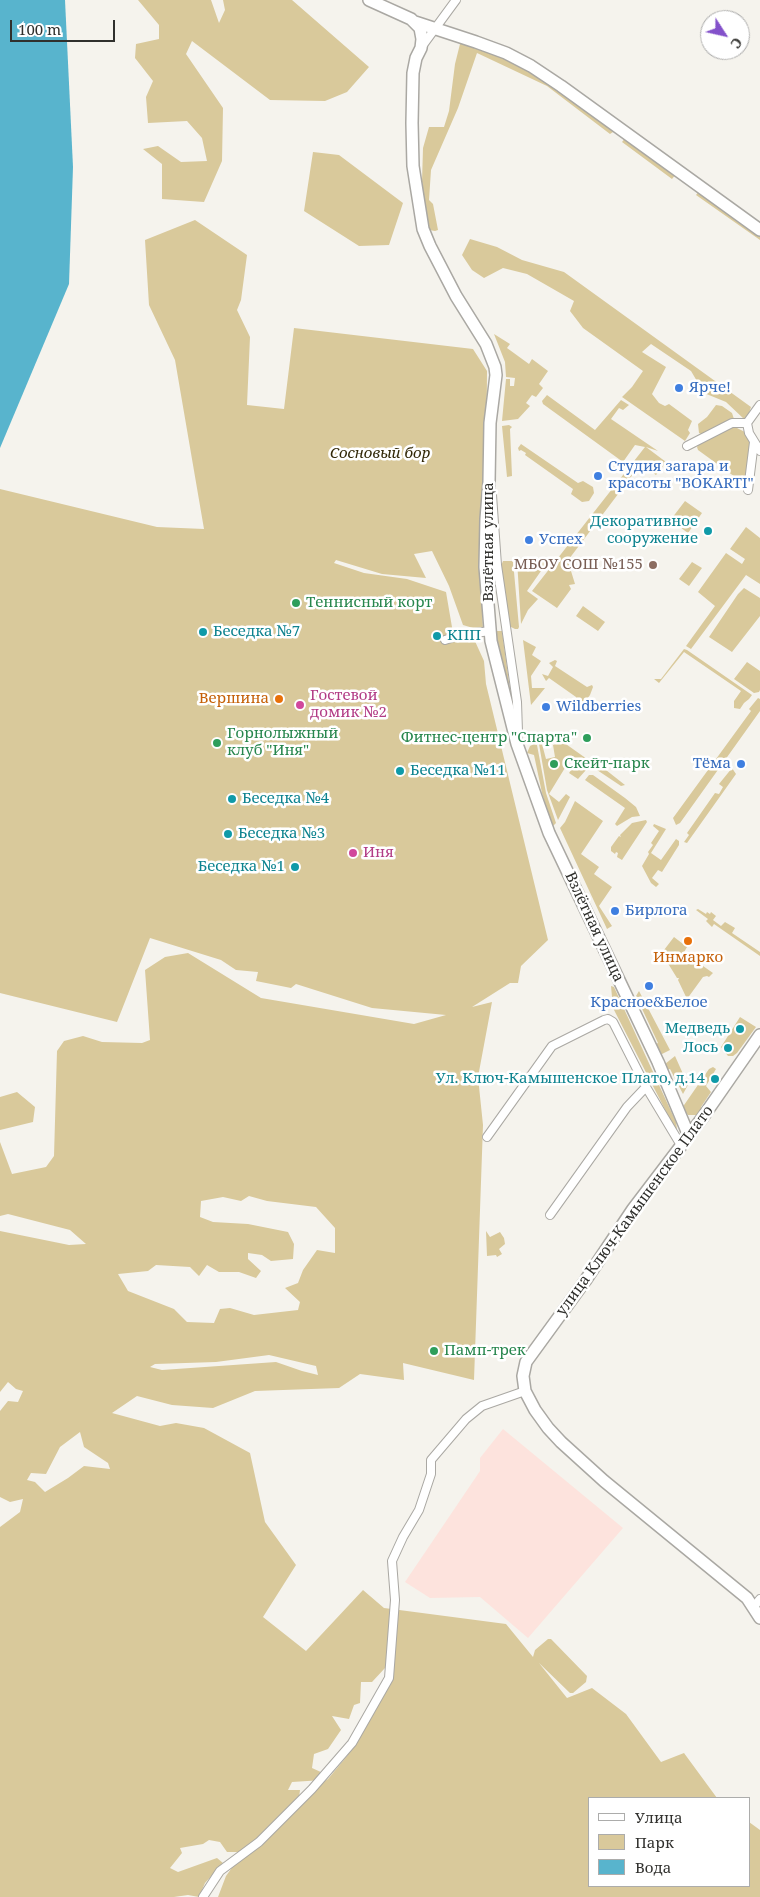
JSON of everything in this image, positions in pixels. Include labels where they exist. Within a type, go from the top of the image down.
[{"type":"main road","points":[[369,0],[415,22],[506,53],[538,71],[760,230]]},
{"type":"main road","points":[[415,22],[421,32],[420,48]]},
{"type":"main road","name":"Взлётная улица","points":[[420,48],[413,73],[412,117],[413,166],[423,229],[456,296],[493,358],[496,375],[490,425],[485,567],[490,631],[516,744],[549,833],[680,1112],[689,1136]]},
{"type":"main road","name":"улица Ключ-Камышенское Плато","points":[[760,1035],[526,1362],[522,1376],[525,1392],[540,1418],[561,1442],[607,1483],[746,1598],[757,1604],[760,1618]]},
{"type":"main road","points":[[680,1112],[684,1117],[691,1120],[703,1117]]},
{"type":"street","name":"Взлётная улица","points":[[420,48],[456,0]]},
{"type":"street","points":[[747,423],[760,405]]},
{"type":"street","points":[[687,446],[732,423],[747,423]]},
{"type":"street","points":[[747,423],[754,442],[760,450]]},
{"type":"street","points":[[748,490],[754,442]]},
{"type":"street","points":[[489,482],[497,566],[517,702],[518,734],[516,744]]},
{"type":"street","points":[[445,640],[460,635],[490,631]]},
{"type":"street","points":[[487,1137],[552,1046],[609,1019],[613,1022],[646,1087],[682,1146]]},
{"type":"street","points":[[550,1215],[628,1107],[646,1087]]},
{"type":"street","points":[[203,1897],[220,1871],[259,1842],[312,1789],[352,1743],[389,1678],[395,1600],[392,1561],[403,1536],[419,1510],[431,1474],[431,1460],[466,1419],[482,1406],[525,1392]]},
{"type":"shaded area","points":[[503,1429],[623,1528],[528,1638],[480,1597],[430,1598],[405,1582],[480,1471],[480,1458]]},
{"type":"green space","points":[[138,0],[211,0],[219,23],[225,10],[223,0],[292,0],[369,67],[347,92],[325,101],[270,100],[192,41],[186,54],[223,108],[222,161],[204,202],[162,199],[162,164],[143,149],[158,146],[181,162],[207,161],[202,138],[187,121],[148,123],[146,97],[153,81],[135,58],[136,44],[159,39],[159,25]]},
{"type":"green space","points":[[461,40],[530,69],[614,127],[613,132],[610,134],[547,86],[477,53],[458,108],[431,170],[429,200],[433,204],[438,230],[435,231],[429,230],[422,182],[423,148],[429,127],[444,127],[449,111],[455,64]]},
{"type":"green space","points":[[626,137],[676,174],[672,179],[622,142]]},
{"type":"green space","points":[[313,152],[339,155],[403,203],[389,245],[359,246],[304,211]]},
{"type":"green space","points":[[700,190],[760,233],[760,240],[696,195]]},
{"type":"green space","name":"Сосновый бор","points":[[195,220],[247,255],[241,300],[237,310],[250,337],[247,405],[284,409],[294,328],[473,349],[487,371],[486,512],[481,572],[483,631],[463,625],[449,586],[432,551],[414,554],[426,578],[382,574],[336,560],[334,563],[364,573],[407,579],[446,592],[453,633],[445,635],[445,643],[474,639],[484,661],[486,684],[548,940],[521,966],[518,983],[510,983],[472,1007],[492,1002],[478,1077],[483,1125],[474,1380],[403,1363],[404,1380],[360,1374],[339,1388],[255,1391],[213,1408],[172,1405],[137,1396],[112,1413],[160,1426],[176,1423],[204,1428],[250,1453],[265,1522],[296,1565],[263,1617],[306,1651],[363,1590],[384,1608],[506,1624],[533,1657],[535,1650],[548,1639],[551,1639],[587,1676],[586,1682],[573,1693],[570,1693],[539,1663],[567,1698],[592,1688],[626,1714],[661,1762],[684,1753],[716,1797],[588,1797],[588,1887],[750,1887],[750,1823],[760,1830],[760,1897],[218,1897],[226,1876],[243,1852],[227,1852],[220,1842],[209,1840],[203,1844],[180,1848],[182,1853],[170,1868],[178,1872],[217,1858],[223,1863],[205,1883],[199,1897],[188,1895],[174,1897],[0,1897],[0,1527],[20,1512],[23,1499],[10,1502],[0,1497],[0,1411],[8,1401],[18,1402],[23,1391],[16,1389],[8,1382],[0,1392],[0,1231],[69,1245],[86,1244],[70,1230],[8,1214],[0,1216],[0,1142],[12,1174],[46,1167],[54,1156],[57,1051],[64,1041],[83,1036],[102,1042],[142,1043],[150,1040],[145,970],[165,957],[188,953],[261,998],[414,1024],[446,1015],[372,1008],[296,984],[291,988],[256,981],[258,972],[236,970],[221,960],[150,938],[117,1022],[0,993],[0,489],[157,527],[204,529],[175,360],[149,305],[145,240]],"holes":[[[249,1196],[267,1201],[316,1207],[335,1228],[335,1253],[317,1250],[303,1270],[298,1283],[285,1288],[300,1302],[298,1310],[254,1315],[230,1308],[220,1309],[214,1323],[187,1322],[174,1309],[128,1291],[118,1274],[148,1271],[156,1265],[190,1267],[199,1276],[207,1265],[219,1272],[239,1272],[256,1278],[261,1271],[248,1259],[248,1253],[262,1255],[271,1261],[293,1259],[294,1244],[288,1232],[248,1224],[213,1222],[200,1217],[201,1201],[223,1197],[241,1201]],[[269,1355],[316,1366],[318,1375],[276,1362],[162,1370],[150,1367],[155,1364],[216,1362]],[[80,1432],[84,1447],[108,1463],[110,1469],[84,1466],[45,1492],[35,1482],[27,1480],[31,1473],[46,1474],[60,1447]],[[385,1668],[393,1672],[347,1756],[328,1779],[299,1798],[300,1790],[288,1790],[292,1782],[323,1780],[323,1773],[312,1768],[314,1754],[328,1749],[341,1730],[332,1716],[349,1719],[354,1705],[360,1703],[361,1682],[372,1682]]]},
{"type":"green space","points":[[470,239],[497,247],[522,260],[564,272],[751,407],[749,413],[744,419],[726,402],[704,393],[691,371],[651,344],[642,352],[666,367],[652,394],[659,403],[665,406],[669,404],[692,421],[688,430],[690,433],[685,441],[622,397],[643,371],[583,328],[570,311],[574,301],[527,274],[503,268],[484,278],[472,270],[462,255]]},
{"type":"green space","points":[[494,334],[510,344],[507,348],[529,364],[532,359],[548,371],[539,384],[543,388],[536,397],[532,395],[526,403],[530,406],[518,419],[502,421],[506,379],[510,379],[510,386],[514,386],[515,378],[506,377],[505,362]]},
{"type":"green space","points":[[547,395],[595,430],[621,400],[629,405],[623,410],[619,408],[611,419],[658,451],[646,447],[666,462],[656,475],[643,466],[637,469],[569,559],[567,558],[575,584],[569,585],[571,589],[557,608],[532,591],[645,447],[635,445],[623,462],[543,404],[542,401]]},
{"type":"green space","points":[[716,405],[722,406],[732,413],[734,419],[703,435],[699,433],[698,424],[707,417]]},
{"type":"green space","points":[[509,425],[512,427],[510,429],[512,476],[507,477],[502,426]]},
{"type":"green space","points":[[733,426],[745,432],[751,445],[746,481],[742,482],[698,450],[697,447],[699,444]]},
{"type":"green space","points":[[521,444],[578,483],[583,481],[593,487],[594,493],[589,501],[582,502],[571,494],[573,489],[525,455],[526,453],[521,450],[519,451],[518,448]]},
{"type":"green space","points":[[685,501],[702,513],[688,533],[673,522],[672,518]]},
{"type":"green space","points":[[746,527],[760,538],[760,584],[746,575],[691,649],[686,646],[715,606],[698,592],[726,553],[742,564],[745,559],[730,549]]},
{"type":"green space","points":[[517,560],[548,561],[527,591],[538,599],[528,610],[521,624]]},
{"type":"green space","points":[[503,561],[513,561],[518,629],[509,626],[501,566]]},
{"type":"green space","points":[[692,562],[702,568],[689,586],[679,579]]},
{"type":"green space","points":[[744,588],[760,598],[760,616],[732,652],[709,637]]},
{"type":"green space","points":[[583,606],[605,622],[598,631],[576,616]]},
{"type":"green space","points":[[495,631],[502,631],[511,694]]},
{"type":"green space","points":[[523,640],[536,647],[532,655],[541,661],[531,676],[532,688],[545,688],[531,705]]},
{"type":"green space","points":[[684,649],[752,695],[740,709],[734,708],[734,701],[741,691],[684,652],[659,683],[654,679],[661,679]]},
{"type":"green space","points":[[557,661],[555,666],[587,687],[592,685],[593,687],[590,695],[578,711],[576,710],[576,697],[549,678],[546,681],[542,674],[548,676],[553,667],[549,663]]},
{"type":"green space","points":[[747,662],[760,671],[759,692],[754,693],[734,679]]},
{"type":"green space","points":[[758,698],[760,699],[760,711],[680,823],[676,825],[673,818],[751,711],[749,709]]},
{"type":"green space","points":[[563,742],[587,759],[592,759],[625,785],[621,786],[594,768],[586,770],[578,779],[569,773],[577,762],[571,758],[549,794],[559,802],[566,794],[570,797],[558,820],[547,790],[539,744],[542,744],[546,759],[555,757],[553,745]]},
{"type":"green space","points":[[537,745],[546,793],[556,823],[552,827],[545,821],[549,816],[534,755],[527,753],[530,746]]},
{"type":"green space","points":[[732,768],[736,774],[687,843],[684,842],[689,835],[687,833],[715,793],[719,794],[723,787],[719,784]]},
{"type":"green space","points":[[589,775],[593,775],[625,798],[636,807],[640,816],[632,817],[617,826],[615,824],[625,808],[585,780]]},
{"type":"green space","points":[[575,801],[603,821],[581,854],[599,867],[594,874],[612,887],[599,906],[612,926],[607,929],[560,828]]},
{"type":"green space","points":[[646,820],[647,822],[622,860],[617,857],[618,853],[616,852],[615,854],[611,851],[611,847],[619,836],[621,837],[620,835],[632,823]]},
{"type":"green space","points":[[654,824],[666,829],[651,853],[661,860],[676,839],[679,841],[679,845],[662,872],[658,870],[652,878],[659,884],[656,887],[651,883],[642,866],[653,845],[651,843],[659,831],[653,826]]},
{"type":"green space","points":[[698,909],[706,914],[711,912],[716,916],[713,920],[721,926],[725,922],[735,928],[732,933],[760,952],[760,956],[714,924],[712,927],[706,921],[708,919],[696,910]]},
{"type":"green space","points":[[674,937],[687,947],[683,954],[701,968],[703,966],[713,973],[709,977],[703,977],[687,999],[678,980],[679,978],[677,978],[664,957],[664,950]]},
{"type":"green space","points":[[611,986],[614,987],[676,1122],[676,1131],[613,1008]]},
{"type":"green space","points":[[639,991],[670,1050],[662,1054],[658,1053],[653,1045],[658,1043],[636,996]]},
{"type":"green space","points":[[740,1017],[756,1027],[737,1053],[733,1056],[728,1056],[721,1047]]},
{"type":"green space","points":[[675,1056],[688,1085],[683,1094],[670,1069],[666,1070],[665,1064]]},
{"type":"green space","points":[[713,1067],[716,1069],[706,1086],[711,1092],[701,1107],[703,1109],[701,1113],[688,1115],[682,1108],[709,1069]]},
{"type":"green space","points":[[17,1092],[35,1107],[33,1122],[0,1130],[0,1097]]},
{"type":"green space","points":[[486,1231],[490,1237],[500,1232],[504,1238],[505,1244],[499,1249],[502,1254],[497,1257],[496,1255],[487,1256]]},
{"type":"water","points":[[0,0],[65,0],[73,167],[69,284],[0,448]]},
{"type":"place","name":"Ярче!","points":[[679,388]]},
{"type":"place","name":"Студия загара и красоты \"BOKARTI\"","points":[[598,476]]},
{"type":"place","name":"Декоративное сооружение","points":[[708,531]]},
{"type":"place","name":"Успех","points":[[529,540]]},
{"type":"place","name":"МБОУ СОШ №155","points":[[653,565]]},
{"type":"place","name":"Теннисный корт","points":[[296,603]]},
{"type":"place","name":"Беседка №7","points":[[203,632]]},
{"type":"place","name":"КПП","points":[[437,636]]},
{"type":"place","name":"Вершина","points":[[279,699]]},
{"type":"place","name":"Гостевой домик №2","points":[[300,705]]},
{"type":"place","name":"Wildberries","points":[[546,707]]},
{"type":"place","name":"Фитнес-центр \"Спарта\"","points":[[587,738]]},
{"type":"place","name":"Горнолыжный клуб \"Иня\"","points":[[217,743]]},
{"type":"place","name":"Скейт-парк","points":[[554,764]]},
{"type":"place","name":"Тёма","points":[[741,764]]},
{"type":"place","name":"Беседка №11","points":[[400,771]]},
{"type":"place","name":"Беседка №4","points":[[232,799]]},
{"type":"place","name":"Беседка №3","points":[[228,834]]},
{"type":"place","name":"Иня","points":[[353,853]]},
{"type":"place","name":"Беседка №1","points":[[295,867]]},
{"type":"place","name":"Бирлога","points":[[615,911]]},
{"type":"place","name":"Инмарко","points":[[688,941]]},
{"type":"place","name":"Красное&Белое","points":[[649,986]]},
{"type":"place","name":"Медведь","points":[[740,1029]]},
{"type":"place","name":"Лось","points":[[728,1048]]},
{"type":"place","name":"Ул. Ключ-Камышенское Плато, д.14","points":[[715,1079]]},
{"type":"place","name":"Памп-трек","points":[[434,1351]]}]
